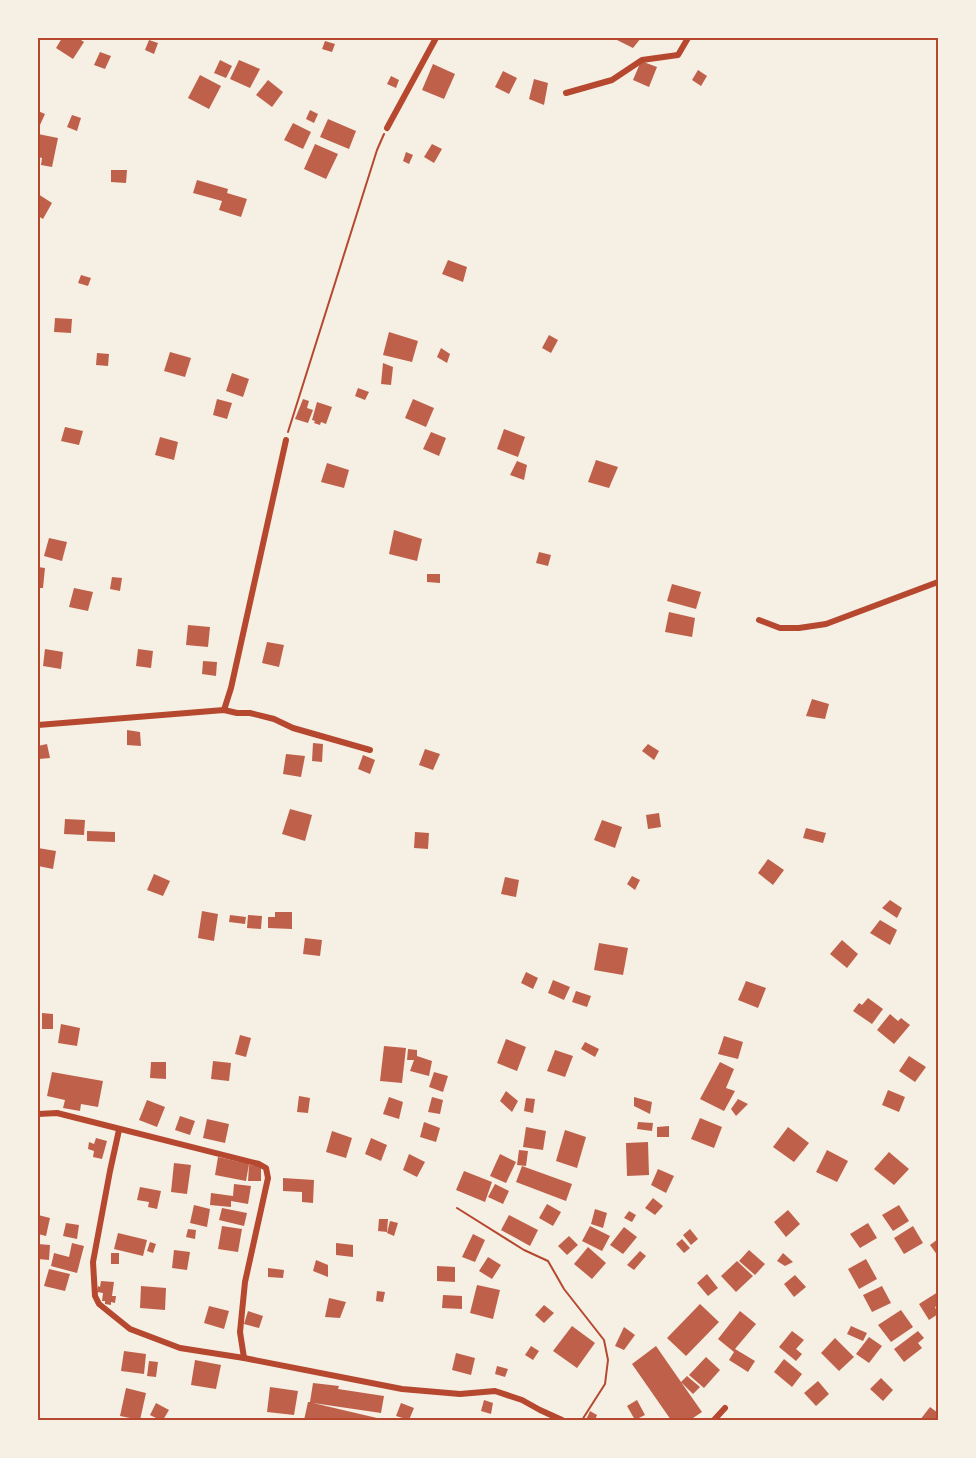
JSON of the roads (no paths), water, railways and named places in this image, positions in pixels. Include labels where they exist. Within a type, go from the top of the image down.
[{"type":"street","points":[[387,128],[436,38]]},
{"type":"street","points":[[566,93],[612,80],[642,60],[678,55],[688,38]]},
{"type":"street","points":[[224,710],[231,688],[286,440]]},
{"type":"street","points":[[759,620],[780,628],[825,624],[939,582]]},
{"type":"street","points":[[38,725],[224,710],[274,719],[293,728],[370,750]]},
{"type":"street","points":[[38,1114],[57,1113],[259,1164],[266,1168],[268,1178],[245,1282],[240,1332],[244,1358]]},
{"type":"street","points":[[119,1130],[93,1262],[95,1296],[99,1304],[130,1329],[180,1348],[402,1389],[460,1394],[495,1391],[522,1400],[562,1420]]},
{"type":"street","points":[[714,1420],[725,1408]]}]
